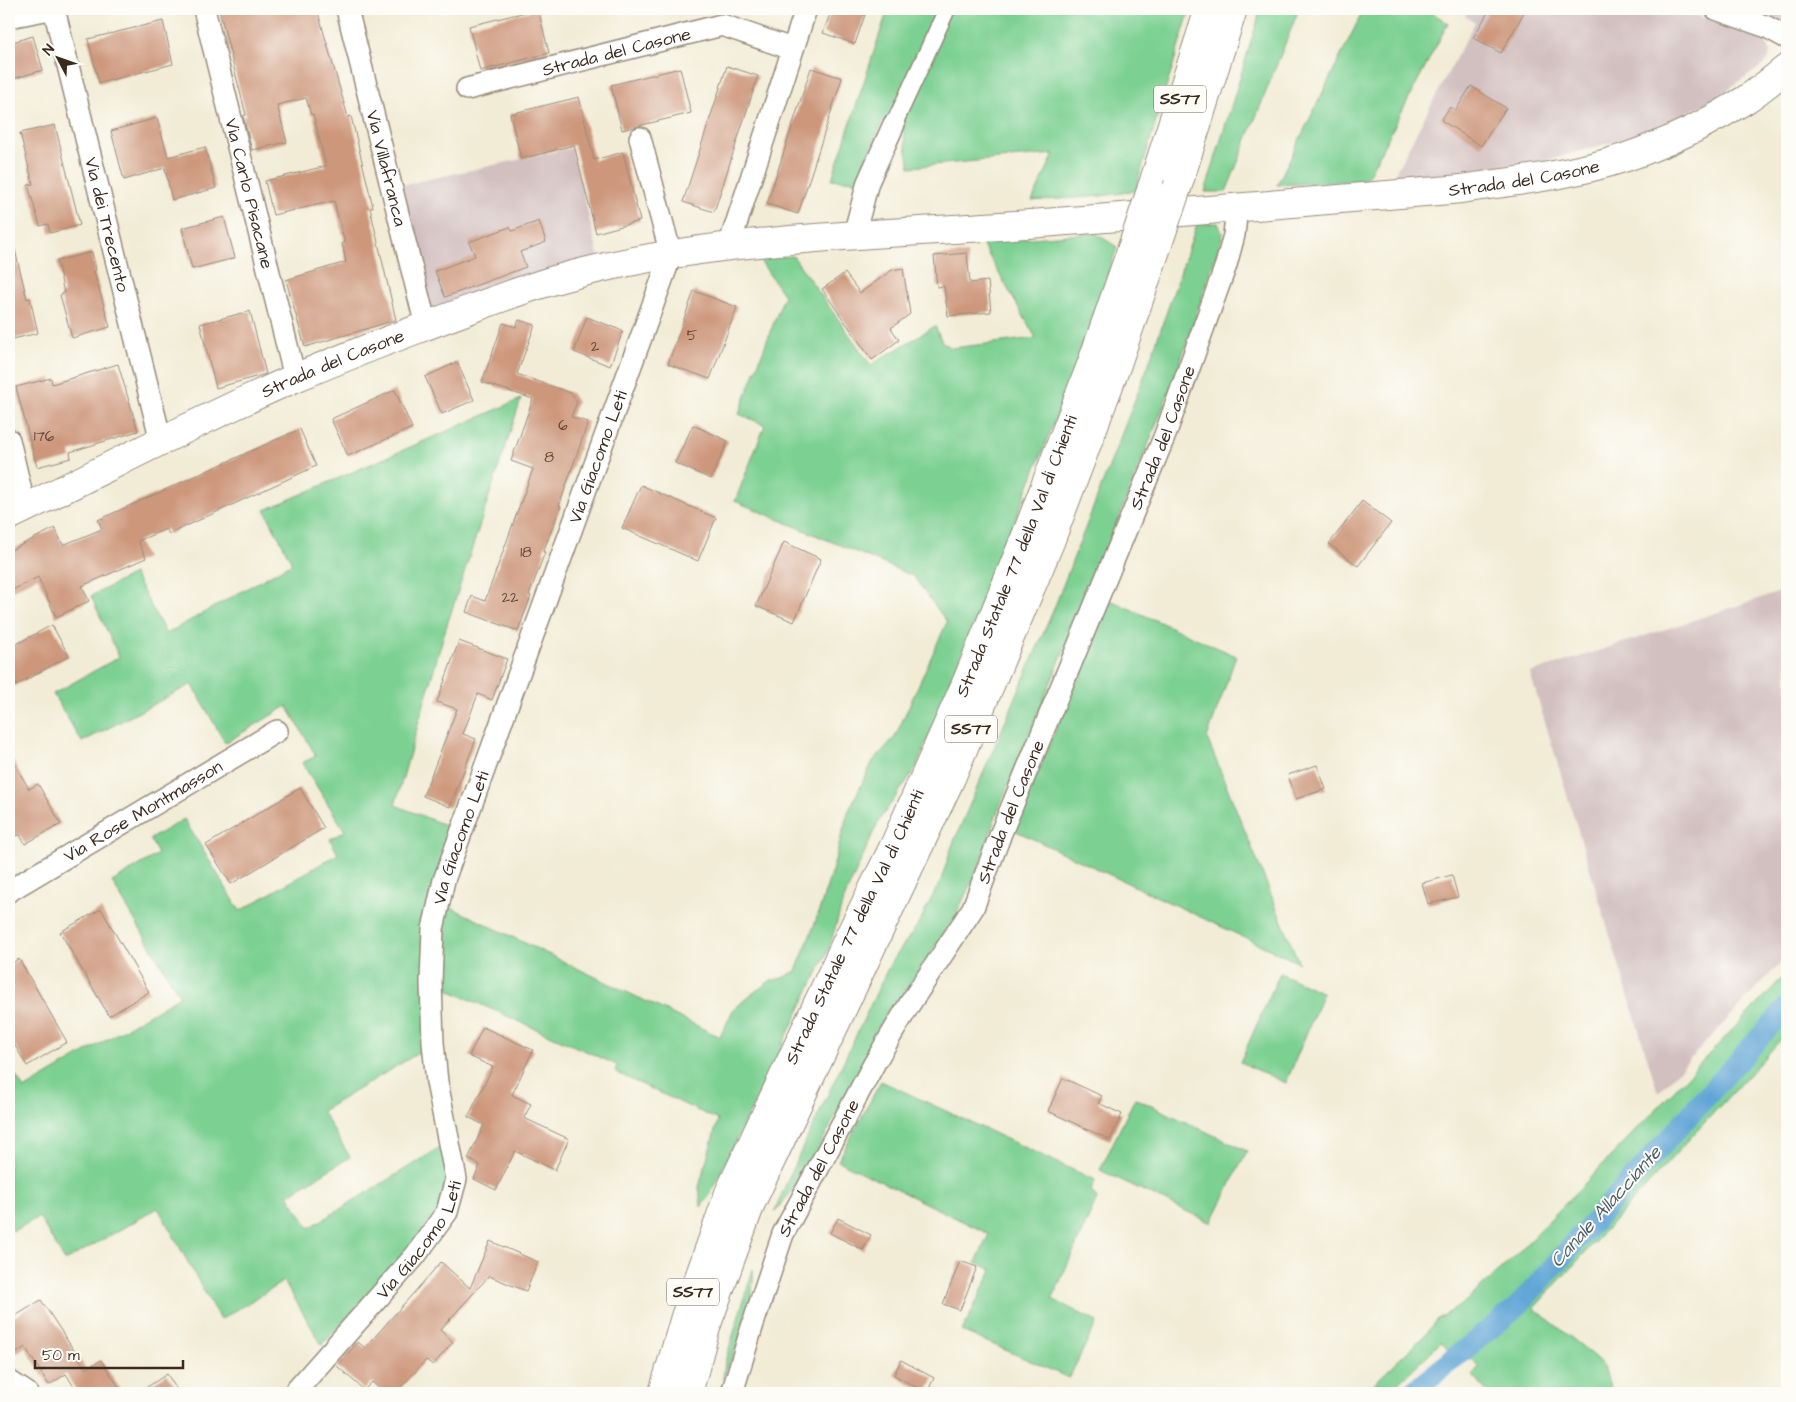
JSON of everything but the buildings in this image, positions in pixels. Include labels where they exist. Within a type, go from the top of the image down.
[{"type":"main road","name":"Strada Statale 77 della Val di Chienti","points":[[688,1393],[707,1324],[751,1203],[951,778],[1050,542],[1114,372],[1146,241],[1151,190],[1209,9]]},
{"type":"main road","name":"Strada Statale 77 della Val di Chienti","points":[[663,1393],[684,1317],[729,1193],[910,812],[967,681],[1029,528],[1091,365],[1146,241],[1178,186],[1233,9]]},
{"type":"main road","name":"Strada del Casone","points":[[17,512],[295,378],[492,301],[564,278],[629,262],[729,246],[854,235],[1098,219],[1461,189],[1570,172],[1618,160],[1659,145],[1697,127],[1745,100],[1787,68]]},
{"type":"street","points":[[9,18],[52,9]]},
{"type":"street","name":"Via dei Trecento","points":[[52,9],[161,441]]},
{"type":"street","name":"Via Carlo Pisacane","points":[[204,9],[295,378]]},
{"type":"street","name":"Via Villafranca","points":[[347,9],[426,326]]},
{"type":"street","points":[[729,246],[806,9]]},
{"type":"street","points":[[854,235],[868,182],[947,9]]},
{"type":"street","points":[[1716,9],[1767,27],[1787,38]]},
{"type":"street","name":"Strada del Casone","points":[[468,89],[722,26],[792,49]]},
{"type":"street","points":[[640,138],[671,256]]},
{"type":"street","name":"Strada del Casone","points":[[732,1393],[783,1234],[874,1064],[909,1005],[973,908],[1005,824],[1165,435],[1226,265],[1234,234],[1237,207]]},
{"type":"street","name":"Via Giacomo Leti","points":[[294,1393],[415,1256],[447,1212],[456,1179],[437,1082],[433,1042],[431,954],[437,905],[463,826],[671,256]]},
{"type":"street","points":[[9,440],[17,512]]},
{"type":"street","name":"Via Rose Montmasson","points":[[9,891],[277,731]]},
{"type":"street","points":[[9,1381],[27,1393]]},
{"type":"shaded area","points":[[1469,9],[1677,9],[1760,37],[1766,42],[1770,50],[1769,58],[1765,64],[1709,102],[1637,135],[1553,159],[1400,180],[1394,175],[1475,22],[1465,16]]},
{"type":"shaded area","points":[[1747,9],[1787,9],[1787,23],[1779,21]]},
{"type":"shaded area","points":[[572,148],[599,258],[432,310],[402,185]]},
{"type":"shaded area","points":[[1783,591],[1787,600],[1787,956],[1658,1093],[1530,673]]},
{"type":"green space","points":[[888,9],[1190,9],[1135,191],[1102,196],[1032,201],[1054,154],[910,167],[902,126],[883,121],[857,181],[832,179]]},
{"type":"green space","points":[[1261,9],[1299,9],[1226,192],[1205,192]]},
{"type":"green space","points":[[1364,9],[1426,9],[1448,23],[1366,180],[1277,185]]},
{"type":"green space","points":[[1218,223],[1223,235],[1175,377],[998,810],[979,866],[955,917],[913,979],[870,1049],[802,1180],[775,1211],[791,1172],[890,964],[919,923],[941,880],[952,846],[1055,606],[1148,366],[1197,224]]},
{"type":"green space","points":[[1095,233],[1117,247],[1073,375],[916,768],[878,822],[843,901],[829,949],[709,1196],[701,1207],[699,1187],[718,1120],[615,1072],[617,1065],[437,985],[444,904],[720,1037],[733,1010],[749,996],[770,981],[782,978],[796,971],[815,923],[848,812],[873,761],[895,737],[947,622],[913,576],[735,501],[765,425],[739,414],[784,296],[759,259],[793,256],[871,365],[935,326],[942,342],[952,348],[1036,338],[981,242]]},
{"type":"green space","points":[[521,399],[444,634],[395,805],[455,829],[425,1049],[322,1111],[350,1157],[288,1195],[309,1228],[441,1147],[447,1176],[438,1209],[406,1253],[322,1345],[284,1281],[220,1320],[158,1208],[65,1261],[39,1217],[13,1231],[9,1223],[9,1065],[24,1089],[180,996],[112,882],[158,854],[150,839],[184,819],[240,911],[338,854],[330,839],[345,831],[302,763],[316,756],[287,706],[225,743],[192,684],[82,742],[53,694],[119,657],[91,596],[134,574],[166,634],[292,563],[265,510]]},
{"type":"green space","points":[[1110,600],[1236,656],[1207,738],[1299,963],[1014,830]]},
{"type":"green space","points":[[1280,973],[1323,993],[1286,1083],[1240,1062]]},
{"type":"green space","points":[[1787,973],[1787,1033],[1534,1308],[1593,1355],[1604,1367],[1612,1393],[1488,1393],[1472,1375],[1479,1367],[1471,1358],[1461,1364],[1441,1342],[1388,1393],[1364,1393],[1427,1333],[1436,1320],[1463,1304],[1513,1258]]},
{"type":"green space","points":[[881,1081],[1095,1180],[1091,1190],[1097,1199],[1052,1299],[1097,1322],[1069,1378],[962,1331],[992,1270],[976,1262],[989,1234],[838,1161]]},
{"type":"green space","points":[[1135,1098],[1247,1151],[1211,1223],[1100,1170]]},
{"type":"green space","points":[[753,1269],[751,1296],[744,1325],[723,1379],[725,1362]]},
{"type":"waterway","name":"Canale Allacciante","points":[[1411,1393],[1516,1308],[1787,1007]]}]
